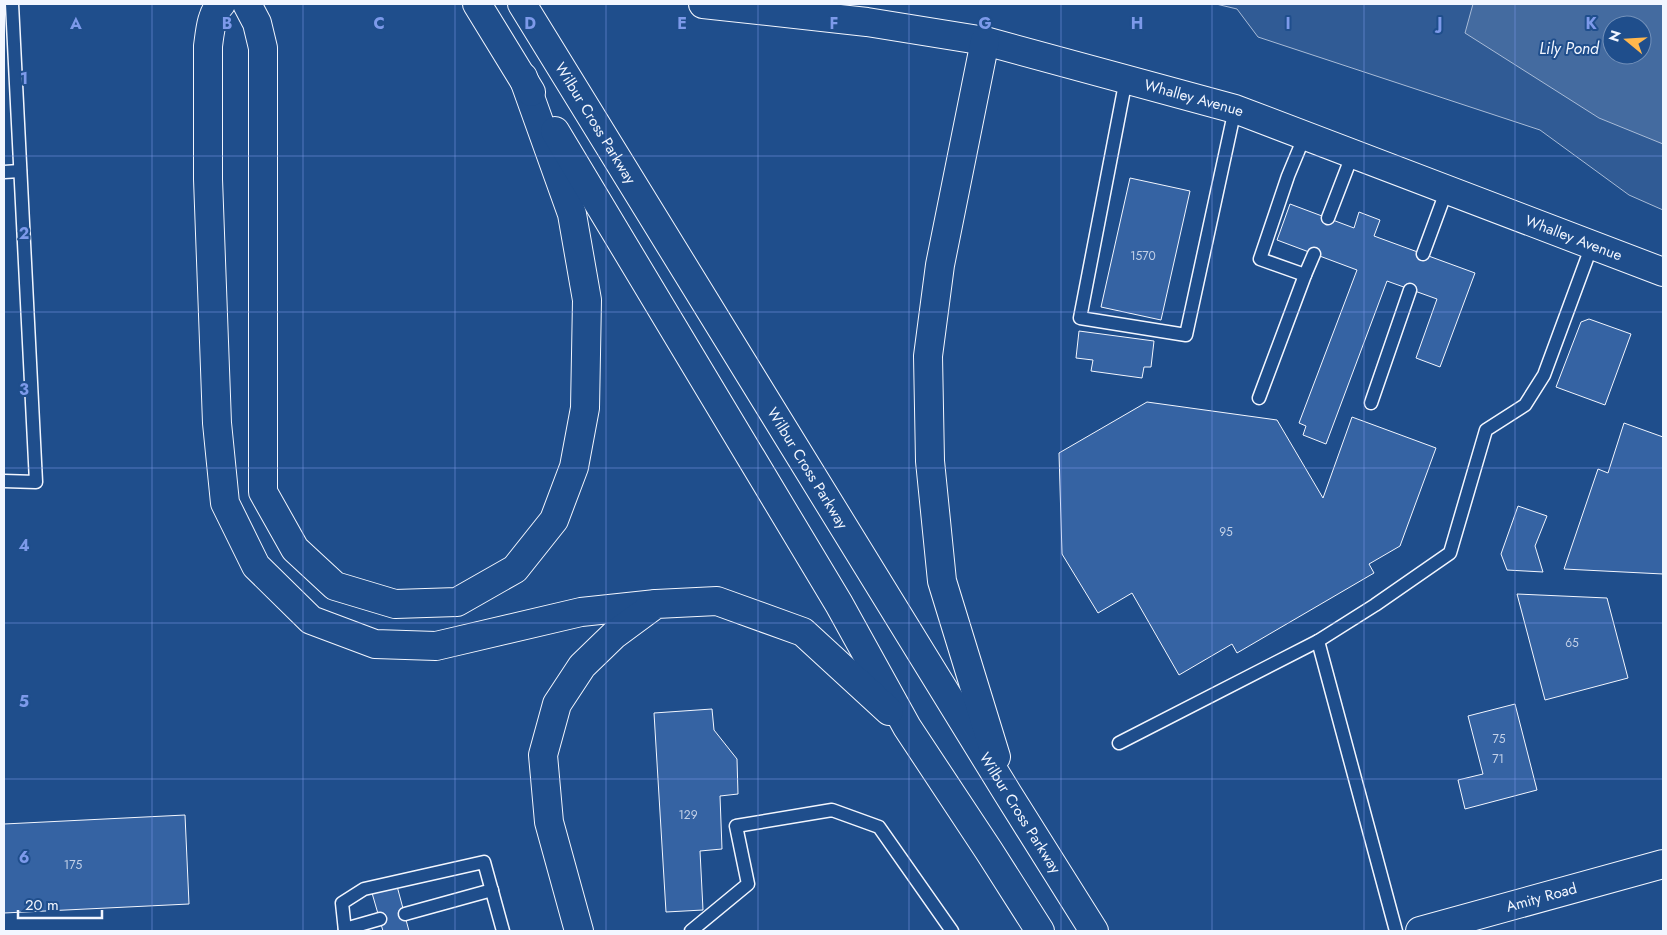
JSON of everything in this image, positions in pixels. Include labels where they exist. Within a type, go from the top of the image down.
[{"type":"main road","points":[[221,4],[217,8],[211,26],[208,46],[208,179],[217,423],[225,503],[256,566],[311,620],[375,644],[436,646],[581,612],[656,604],[717,601],[803,632],[907,727]]},
{"type":"main road","points":[[247,4],[258,23],[263,48],[263,492],[295,549],[335,586],[395,604],[458,602],[515,569],[554,520],[574,467],[585,408],[586,300],[572,214],[523,77]]},
{"type":"main road","points":[[477,4],[523,77],[839,604],[907,727],[1040,931]]},
{"type":"main road","name":"Wilbur Cross Parkway","points":[[522,4],[1094,931]]},
{"type":"main road","name":"Whalley Avenue","points":[[703,4],[846,11],[985,41],[1235,109],[1663,272]]},
{"type":"main road","points":[[985,41],[940,265],[928,356],[930,461],[942,581],[1008,794]]},
{"type":"main road","points":[[579,931],[549,822],[543,755],[557,704],[582,666],[614,635],[656,604]]},
{"type":"main road","name":"Amity Road","points":[[1420,931],[1452,927],[1663,864]]},
{"type":"lane","points":[[4,481],[36,482],[12,4]]},
{"type":"lane","points":[[1126,79],[1080,318],[1186,335],[1235,109]]},
{"type":"lane","points":[[1305,135],[1288,176],[1260,259],[1305,276]]},
{"type":"lane","points":[[1328,218],[1353,153]]},
{"type":"lane","points":[[4,172],[20,171]]},
{"type":"lane","points":[[1423,254],[1447,189]]},
{"type":"lane","points":[[1119,743],[1318,641],[1375,605],[1450,553],[1486,430],[1525,405],[1544,375],[1592,245]]},
{"type":"lane","points":[[1258,398],[1314,254]]},
{"type":"lane","points":[[1371,403],[1410,290]]},
{"type":"lane","points":[[1318,641],[1396,931]]},
{"type":"lane","points":[[691,931],[748,884],[736,826],[832,810],[879,827],[952,931]]},
{"type":"lane","points":[[380,919],[345,930],[342,903],[364,889],[484,862],[503,931]]},
{"type":"lane","points":[[405,914],[492,890]]},
{"type":"shaded area","points":[[1216,4],[1663,4],[1663,210],[1629,195],[1540,130],[1258,37],[1237,9]]},
{"type":"water","name":"Lily Pond","points":[[1473,4],[1663,4],[1663,144],[1599,118],[1465,33]]},
{"type":"building","points":[[1130,178],[1190,191],[1161,320],[1101,307]]},
{"type":"building","points":[[1290,204],[1354,228],[1359,212],[1380,220],[1374,236],[1475,273],[1440,367],[1416,358],[1437,299],[1387,281],[1326,444],[1303,435],[1306,426],[1299,423],[1357,270],[1277,240]]},
{"type":"building","points":[[1589,319],[1631,334],[1605,405],[1556,387],[1581,322]]},
{"type":"building","points":[[1079,331],[1154,341],[1151,367],[1144,367],[1142,378],[1091,371],[1093,360],[1076,358]]},
{"type":"building","points":[[1147,402],[1277,420],[1323,498],[1352,417],[1436,448],[1400,546],[1369,564],[1374,573],[1237,653],[1232,644],[1179,675],[1132,593],[1098,613],[1062,554],[1059,453]]},
{"type":"building","points":[[1624,423],[1663,437],[1663,574],[1564,569],[1598,469],[1608,473]]},
{"type":"building","points":[[1518,506],[1547,516],[1535,546],[1543,572],[1507,570],[1501,554]]},
{"type":"building","points":[[1517,594],[1607,598],[1628,678],[1545,700]]},
{"type":"building","points":[[1515,704],[1537,790],[1465,809],[1458,780],[1483,774],[1468,716]]},
{"type":"building","points":[[712,709],[714,730],[737,759],[738,794],[720,796],[722,849],[700,851],[703,910],[666,912],[654,713]]},
{"type":"building","points":[[185,815],[189,904],[4,913],[4,824]]},
{"type":"building","points":[[397,886],[409,931],[383,931],[372,893]]}]
